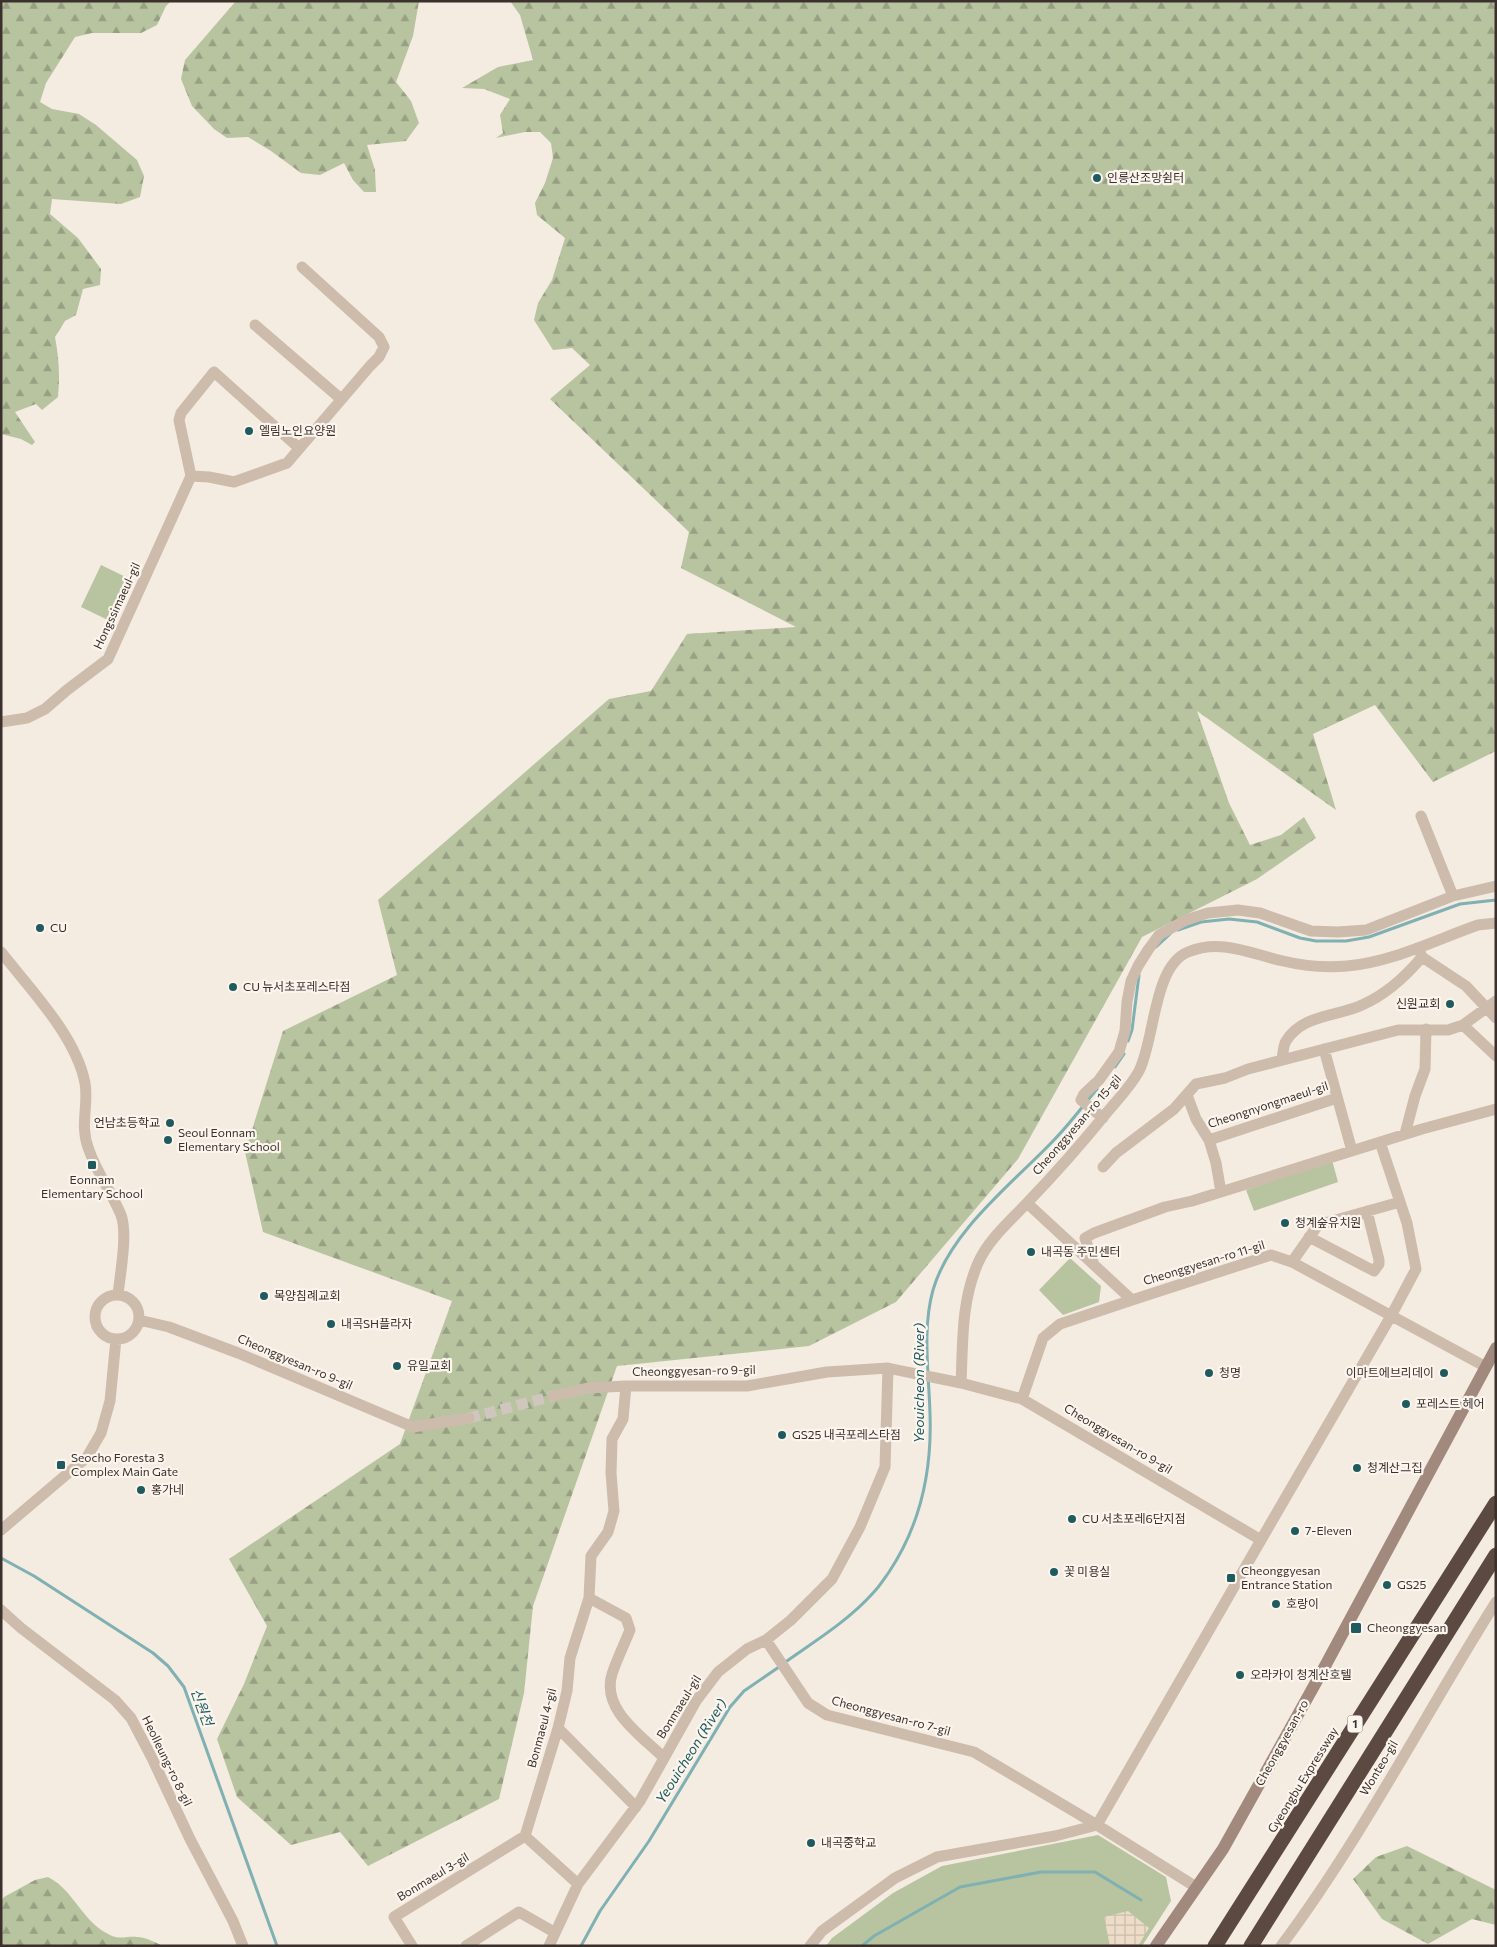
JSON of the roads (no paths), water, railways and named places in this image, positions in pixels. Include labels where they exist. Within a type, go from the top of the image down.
[{"type":"highway","name":"Gyeongbu Expressway","points":[[1215,1946],[1496,1503]]},
{"type":"highway","name":"1","points":[[1251,1946],[1496,1555]]},
{"type":"street","points":[[299,448],[214,372],[181,412],[179,420],[191,476],[234,482],[287,463],[379,357],[384,347],[379,337],[302,267]]},
{"type":"street","points":[[255,324],[340,400]]},
{"type":"street","name":"Hongssimaeul-gil","points":[[1,722],[26,718],[45,709],[108,659],[191,476]]},
{"type":"street","points":[[1421,816],[1453,896]]},
{"type":"street","points":[[1102,1118],[1081,1100],[1084,1094],[1099,1080],[1119,1052],[1125,1031],[1127,1002],[1138,966],[1159,936],[1172,927],[1186,920],[1208,914],[1238,910],[1260,914],[1311,931],[1366,930],[1453,896],[1496,886]]},
{"type":"street","name":"Cheonggyesan-ro 15-gil","points":[[957,1382],[964,1306],[978,1262],[994,1238],[1102,1118],[1138,1073],[1148,1048],[1164,980],[1174,962],[1187,952],[1216,946],[1240,948],[1282,961],[1316,966],[1347,966],[1376,962],[1420,952],[1478,926],[1496,923]]},
{"type":"street","points":[[1,952],[60,1028],[80,1061],[85,1085],[83,1129],[88,1150],[122,1217],[124,1245],[118,1295]]},
{"type":"street","points":[[1282,1060],[1285,1042],[1304,1022],[1362,1005],[1388,989],[1407,974],[1420,952],[1466,986],[1496,1018]]},
{"type":"street","points":[[1103,1167],[1116,1153],[1174,1109],[1196,1084],[1225,1078],[1282,1060],[1398,1030],[1448,1030],[1464,1025],[1496,1001]]},
{"type":"street","points":[[1464,1025],[1496,1056]]},
{"type":"street","points":[[1405,1134],[1410,1112],[1425,1070],[1426,1029]]},
{"type":"street","name":"Cheongnyongmaeul-gil","points":[[1187,1095],[1196,1119],[1209,1140],[1338,1098],[1324,1049]]},
{"type":"street","points":[[1338,1098],[1352,1151]]},
{"type":"street","points":[[1094,1263],[1085,1238],[1094,1233],[1165,1207],[1192,1201],[1405,1134],[1496,1108]]},
{"type":"street","points":[[1209,1140],[1216,1163],[1221,1192]]},
{"type":"street","points":[[810,1946],[822,1931],[895,1878],[938,1857],[1056,1836],[1097,1825],[1391,1316],[1416,1269],[1407,1223],[1380,1142]]},
{"type":"street","points":[[1292,1262],[1318,1225],[1400,1202]]},
{"type":"street","name":"Cheonggyesan-ro 11-gil","points":[[1027,1203],[1132,1300]]},
{"type":"street","points":[[1308,1237],[1374,1272],[1379,1264],[1379,1260],[1367,1211]]},
{"type":"street","name":"Cheonggyesan-ro 11-gil","points":[[1022,1399],[1043,1338],[1060,1324],[1271,1255],[1292,1262],[1486,1367]]},
{"type":"street","points":[[118,1295],[131,1300],[136,1305],[139,1312],[139,1320],[134,1330],[128,1335],[116,1339],[101,1333],[95,1319],[98,1305],[110,1296],[118,1295]]},
{"type":"street","name":"Cheonggyesan-ro 9-gil","points":[[139,1320],[169,1327],[238,1353],[413,1427],[469,1418]]},
{"type":"street","points":[[1,1530],[88,1457],[101,1433],[110,1401],[116,1339]]},
{"type":"street","name":"Cheonggyesan-ro","points":[[1156,1946],[1223,1848],[1324,1668],[1496,1348]]},
{"type":"street","points":[[769,1644],[832,1579],[860,1527],[884,1466],[893,1369]]},
{"type":"street","name":"Cheonggyesan-ro 9-gil","points":[[552,1396],[588,1388],[626,1386],[747,1386],[827,1372],[893,1369],[957,1382],[1022,1399],[1260,1540]]},
{"type":"street","name":"Cheonggyesan-ro 9-gil","points":[[590,1598],[591,1556],[608,1532],[614,1511],[611,1473],[612,1439],[623,1419],[626,1386]]},
{"type":"street","points":[[590,1598],[626,1618],[629,1624],[630,1630],[612,1675],[611,1697],[618,1713],[664,1758]]},
{"type":"street","name":"Bonmaeul 4-gil","points":[[525,1836],[558,1728],[567,1691],[570,1658],[590,1598]]},
{"type":"street","name":"Wonteo-gil","points":[[1281,1946],[1304,1915],[1355,1836],[1450,1675],[1496,1602]]},
{"type":"street","name":"Heolleung-ro 8-gil","points":[[1,1610],[21,1628],[115,1700],[131,1718],[233,1921],[242,1944]]},
{"type":"street","name":"Cheonggyesan-ro 7-gil","points":[[769,1644],[808,1703],[827,1715],[974,1752],[1097,1825],[1196,1887]]},
{"type":"street","name":"Bonmaeul-gil","points":[[549,1946],[578,1884],[636,1807],[696,1701],[718,1672],[747,1649],[769,1644]]},
{"type":"street","points":[[558,1728],[636,1807]]},
{"type":"street","points":[[525,1836],[578,1884]]},
{"type":"street","name":"Bonmaeul 3-gil","points":[[412,1946],[394,1917],[525,1836]]},
{"type":"street","points":[[466,1946],[519,1912],[554,1932]]},
{"type":"waterway","name":"Yeouicheon (River)","points":[[1178,930],[1201,922],[1229,919],[1257,922],[1300,938],[1316,941],[1346,941],[1369,937],[1460,904],[1496,900]]},
{"type":"waterway","name":"Yeouicheon (River)","points":[[1156,947],[1170,934]]},
{"type":"waterway","name":"Yeouicheon (River)","points":[[1128,1041],[1132,1030],[1139,975]]},
{"type":"waterway","name":"Yeouicheon (River)","points":[[1115,1067],[1124,1054]]},
{"type":"waterway","name":"Yeouicheon (River)","points":[[784,1663],[853,1613],[877,1588],[900,1554],[917,1516],[929,1456],[928,1320],[933,1290],[941,1268],[968,1228],[1001,1191],[1059,1135],[1097,1089]]},
{"type":"waterway","name":"신원천","points":[[1,1558],[34,1576],[153,1653],[168,1666],[184,1687],[277,1946]]},
{"type":"waterway","name":"Yeouicheon (River)","points":[[581,1946],[600,1911],[649,1841],[730,1707],[744,1691],[779,1667]]},
{"type":"waterway","points":[[862,1946],[874,1936],[960,1887],[1041,1872],[1095,1872],[1141,1900]]},
{"type":"tunnel","points":[[469,1418],[553,1396]]},
{"type":"place","name":"인릉산조망쉼터","points":[[1097,178]]},
{"type":"place","name":"엘림노인요양원","points":[[249,431]]},
{"type":"place","name":"CU","points":[[40,928]]},
{"type":"place","name":"CU 뉴서초포레스타점","points":[[233,987]]},
{"type":"place","name":"신원교회","points":[[1450,1004]]},
{"type":"place","name":"언남초등학교","points":[[170,1123]]},
{"type":"place","name":"Seoul Eonnam Elementary School","points":[[168,1140]]},
{"type":"place","name":"Eonnam Elementary School","points":[[92,1165]]},
{"type":"place","name":"청계숲유치원","points":[[1285,1223]]},
{"type":"place","name":"내곡동 주민센터","points":[[1031,1252]]},
{"type":"place","name":"목양침례교회","points":[[264,1296]]},
{"type":"place","name":"내곡SH플라자","points":[[331,1324]]},
{"type":"place","name":"유일교회","points":[[397,1366]]},
{"type":"place","name":"청명","points":[[1209,1373]]},
{"type":"place","name":"이마트에브리데이","points":[[1444,1373]]},
{"type":"place","name":"포레스트 헤어","points":[[1406,1404]]},
{"type":"place","name":"GS25 내곡포레스타점","points":[[782,1435]]},
{"type":"place","name":"Seocho Foresta 3 Complex Main Gate","points":[[61,1465]]},
{"type":"place","name":"청계산그집","points":[[1357,1468]]},
{"type":"place","name":"홍가네","points":[[141,1490]]},
{"type":"place","name":"CU 서초포레6단지점","points":[[1072,1519]]},
{"type":"place","name":"7-Eleven","points":[[1295,1531]]},
{"type":"place","name":"꽃 미용실","points":[[1054,1572]]},
{"type":"place","name":"Cheonggyesan Entrance Station","points":[[1231,1578]]},
{"type":"place","name":"GS25","points":[[1387,1585]]},
{"type":"place","name":"호랑이","points":[[1276,1604]]},
{"type":"place","name":"Cheonggyesan","points":[[1356,1628]]},
{"type":"place","name":"오라카이 청계산호텔","points":[[1240,1675]]},
{"type":"place","name":"내곡중학교","points":[[811,1843]]}]
